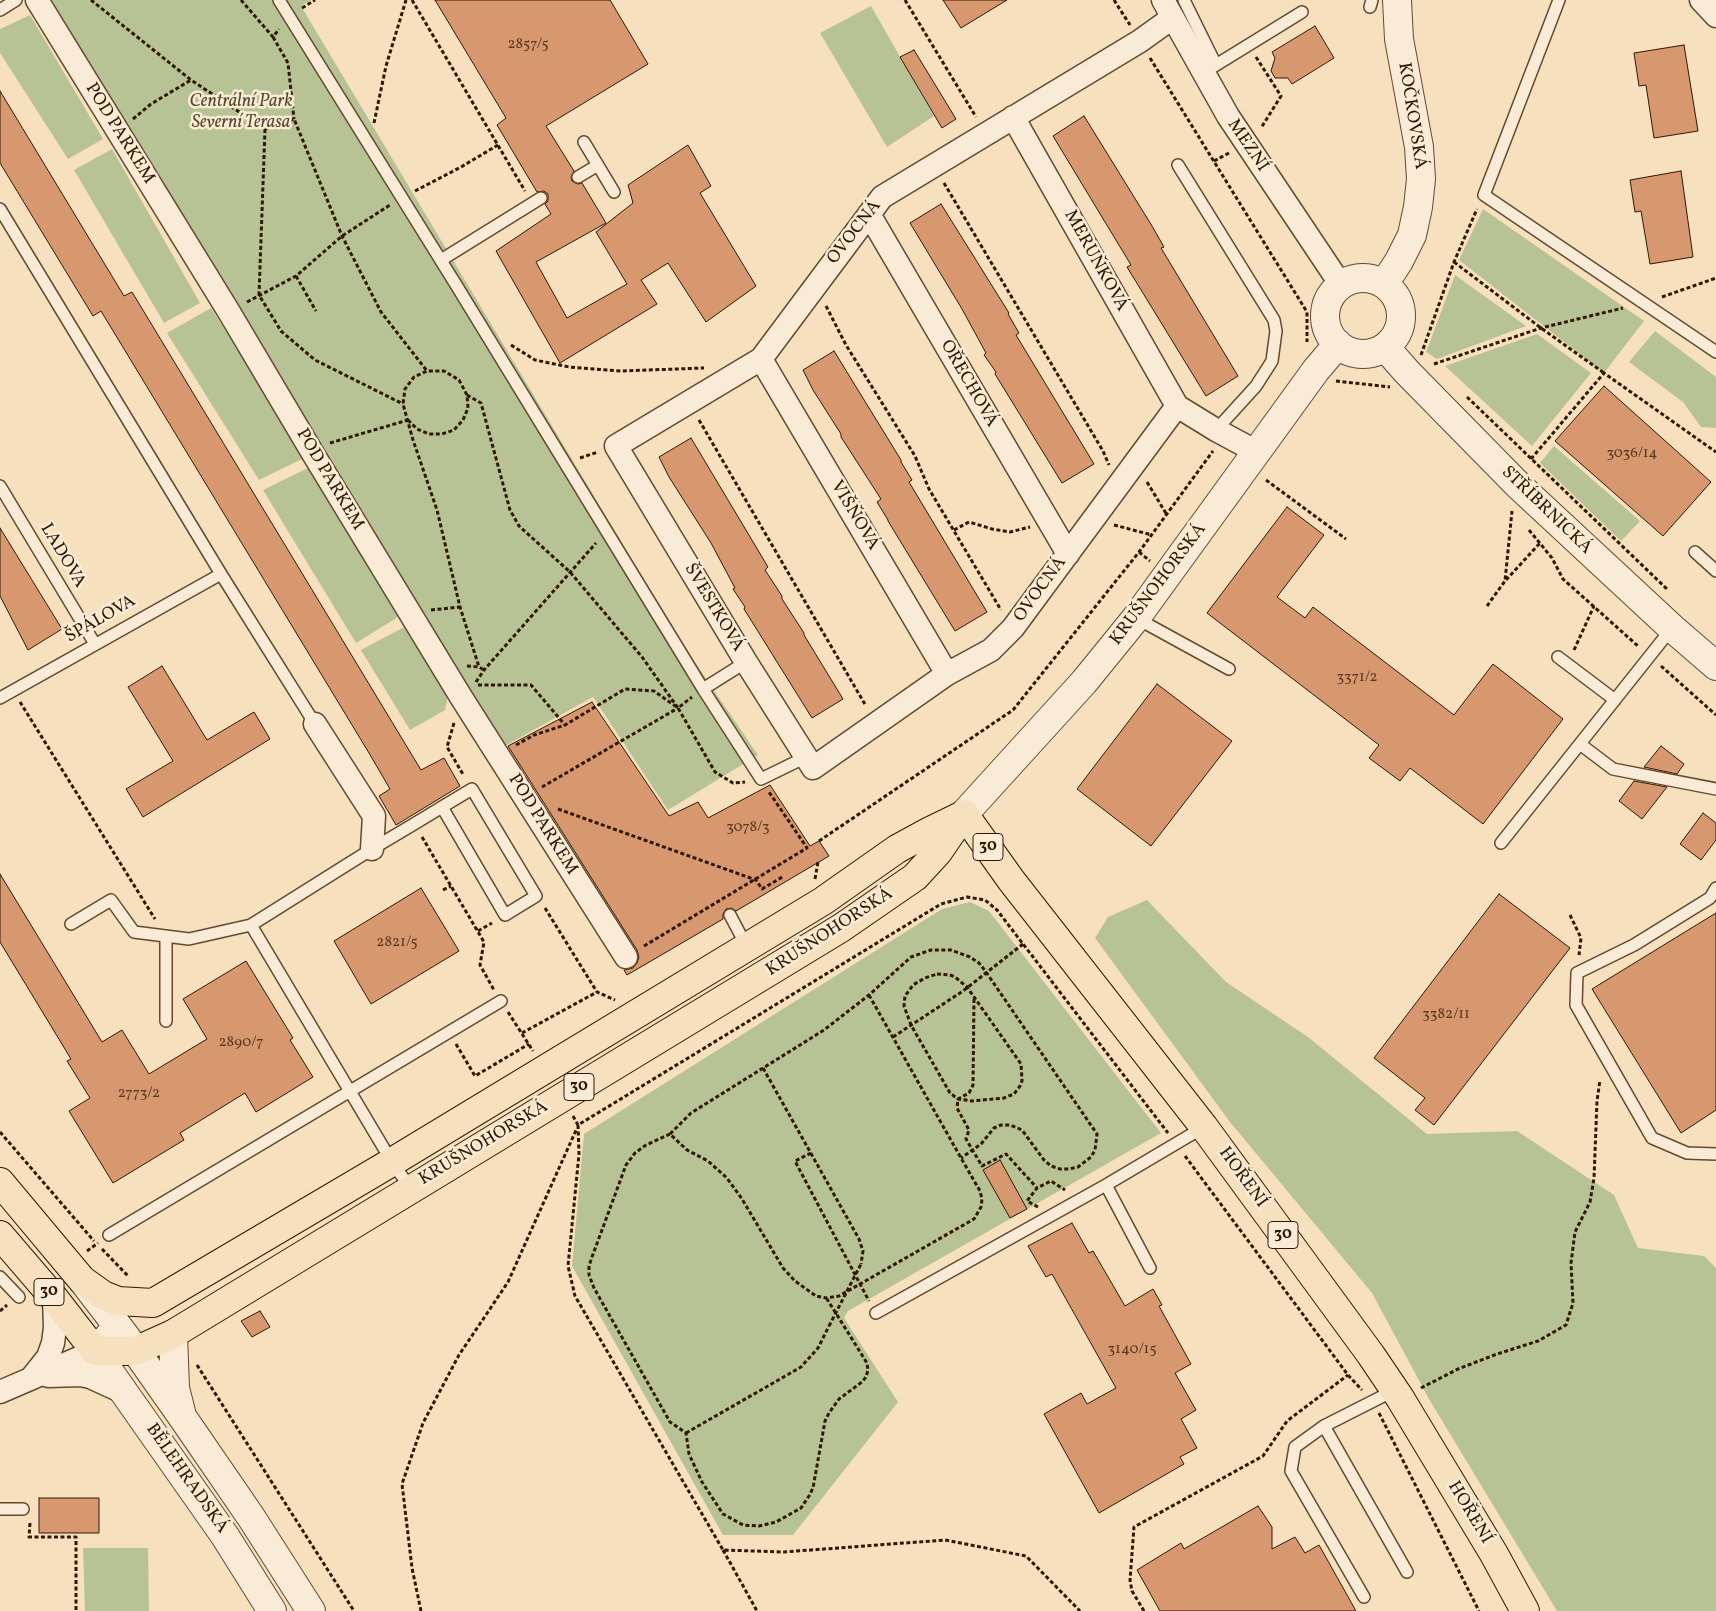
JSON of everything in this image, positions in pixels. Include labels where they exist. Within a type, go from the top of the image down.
[{"type":"main road","name":"KRUŠNOHORSKÁ","points":[[153,1303],[392,1162],[823,901],[897,850],[964,814]]},
{"type":"main road","name":"KRUŠNOHORSKÁ","points":[[126,1338],[173,1334],[800,954],[915,877],[938,852],[964,814]]},
{"type":"main road","name":"HOŘENÍ","points":[[964,814],[1011,880],[1204,1127],[1371,1355],[1390,1397],[1494,1554],[1525,1611]]},
{"type":"main road","name":"30","points":[[0,1182],[82,1280],[103,1295],[118,1301],[153,1303]]},
{"type":"main road","name":"30","points":[[0,1235],[54,1298],[95,1351],[126,1338]]},
{"type":"street","name":"POD PARKEM","points":[[37,0],[498,755],[626,957]]},
{"type":"street","name":"KOČKOVSKÁ","points":[[1384,284],[1399,261],[1412,235],[1421,179],[1419,146],[1399,39],[1397,0]]},
{"type":"street","points":[[1701,0],[1716,16]]},
{"type":"street","name":"OVOCNÁ","points":[[616,446],[761,359],[882,197],[1140,41],[1173,6]]},
{"type":"street","name":"MEZNÍ","points":[[1173,6],[1210,69],[1228,116],[1341,285]]},
{"type":"street","name":"MERUŇKOVÁ","points":[[1013,117],[1177,406]]},
{"type":"street","name":"OŘECHOVÁ","points":[[868,214],[1068,554]]},
{"type":"street","points":[[1366,278],[1384,284],[1400,304],[1400,325],[1396,334],[1385,347],[1365,354],[1355,352],[1338,344],[1330,334],[1326,323],[1326,311],[1334,291],[1341,285],[1355,279],[1366,278]]},
{"type":"street","name":"KRUŠNOHORSKÁ","points":[[964,814],[1084,682],[1136,618],[1316,370],[1338,344]]},
{"type":"street","name":"STŘÍBRNICKÁ","points":[[1385,347],[1408,374],[1518,485],[1672,628],[1716,666]]},
{"type":"street","name":"VIŠŇOVÁ","points":[[761,359],[948,674]]},
{"type":"street","name":"OVOCNÁ","points":[[809,763],[876,724],[948,674],[991,650],[1013,628],[1177,406]]},
{"type":"street","points":[[1177,406],[1220,432],[1252,459]]},
{"type":"street","name":"ŠVESTKOVÁ","points":[[616,446],[809,763]]},
{"type":"street","points":[[315,724],[374,816],[372,850]]},
{"type":"street","name":"30","points":[[82,1280],[126,1338]]},
{"type":"street","points":[[32,1377],[48,1357],[53,1344],[55,1328],[54,1298]]},
{"type":"street","name":"KRUŠNOHORSKÁ","points":[[126,1338],[153,1303]]},
{"type":"street","name":"BĚLEHRADSKÁ","points":[[173,1334],[175,1388],[183,1418]]},
{"type":"street","name":"BĚLEHRADSKÁ","points":[[126,1338],[251,1517],[311,1611]]},
{"type":"street","points":[[0,1392],[95,1351]]},
{"type":"street","name":"BĚLEHRADSKÁ","points":[[95,1351],[225,1536],[272,1611]]},
{"type":"street","points":[[32,1377],[81,1375],[102,1381],[126,1393]]},
{"type":"lane","points":[[0,10],[16,0]]},
{"type":"lane","points":[[279,0],[490,339],[702,690],[761,779],[809,763]]},
{"type":"lane","points":[[1559,0],[1484,195],[1716,352]]},
{"type":"lane","points":[[1210,69],[1302,12]]},
{"type":"lane","points":[[584,142],[614,192]]},
{"type":"lane","points":[[578,177],[598,165]]},
{"type":"lane","points":[[1178,165],[1274,320],[1276,331],[1272,361],[1256,386],[1220,432]]},
{"type":"lane","points":[[441,260],[537,201]]},
{"type":"lane","points":[[0,209],[221,574],[315,724]]},
{"type":"lane","name":"LADOVA","points":[[0,486],[94,644]]},
{"type":"lane","points":[[1694,552],[1716,571]]},
{"type":"lane","name":"ŠPÁLOVA","points":[[0,698],[221,574]]},
{"type":"lane","points":[[1136,618],[1229,669]]},
{"type":"lane","points":[[1501,843],[1672,628]]},
{"type":"lane","points":[[1563,660],[1615,700]]},
{"type":"lane","points":[[702,690],[746,662]]},
{"type":"lane","points":[[1580,744],[1614,769],[1716,790]]},
{"type":"lane","points":[[71,924],[111,900],[134,932],[189,939],[251,925],[472,789],[536,896],[505,915],[442,808]]},
{"type":"lane","points":[[1716,888],[1710,898],[1634,945],[1577,973],[1576,1004],[1652,1138],[1687,1153],[1716,1154]]},
{"type":"lane","points":[[730,915],[747,947]]},
{"type":"lane","points":[[251,925],[392,1162],[411,1189]]},
{"type":"lane","points":[[166,936],[166,1021]]},
{"type":"lane","points":[[109,1235],[501,1001]]},
{"type":"lane","points":[[876,1313],[1106,1185],[1204,1127]]},
{"type":"lane","points":[[1106,1185],[1150,1268]]},
{"type":"lane","points":[[0,1277],[19,1298]]},
{"type":"lane","points":[[1364,1597],[1291,1471],[1295,1447],[1324,1426],[1390,1397]]},
{"type":"lane","points":[[1324,1426],[1407,1572]]},
{"type":"lane","points":[[0,1509],[23,1509]]},
{"type":"path","points":[[91,0],[191,80],[265,129]]},
{"type":"path","points":[[241,0],[273,38],[288,63],[294,120],[342,236],[381,312],[427,371]]},
{"type":"path","points":[[369,145],[386,66],[406,0]]},
{"type":"path","points":[[412,0],[498,145],[537,201]]},
{"type":"path","points":[[905,0],[987,133]]},
{"type":"path","points":[[1114,0],[1307,312],[1308,341],[1300,357],[1334,381],[1390,387],[1408,374],[1541,328],[1644,303],[1716,278]]},
{"type":"path","points":[[273,38],[288,16]]},
{"type":"path","points":[[1214,161],[1245,143],[1264,126],[1281,96],[1249,45]]},
{"type":"path","points":[[116,130],[152,104],[191,80]]},
{"type":"path","points":[[265,129],[294,120]]},
{"type":"path","points":[[265,129],[259,295],[281,331],[314,360],[402,404]]},
{"type":"path","points":[[229,312],[296,276],[342,236],[402,198],[498,145]]},
{"type":"path","points":[[934,166],[1103,451],[1111,469]]},
{"type":"path","points":[[1408,374],[1484,195]]},
{"type":"path","points":[[1454,262],[1541,328],[1716,452]]},
{"type":"path","points":[[296,276],[316,310]]},
{"type":"path","points":[[815,286],[846,345],[915,456],[929,489],[1013,628]]},
{"type":"path","points":[[490,339],[503,339],[535,360],[569,367],[621,371],[711,368]]},
{"type":"path","points":[[1434,364],[1441,371]]},
{"type":"path","points":[[484,670],[479,667],[463,616],[437,510],[402,404],[405,389],[414,377],[427,371],[444,371],[459,380],[468,395],[481,403],[510,510],[519,526],[570,572],[642,657],[678,708],[714,772],[733,783],[761,779],[807,848],[626,957]]},
{"type":"path","points":[[1531,459],[1604,373]]},
{"type":"path","points":[[1462,391],[1673,594]]},
{"type":"path","points":[[408,420],[417,429],[429,434],[442,434],[454,430],[463,420],[468,408],[468,395]]},
{"type":"path","points":[[689,402],[876,724]]},
{"type":"path","points":[[312,452],[325,445],[408,420]]},
{"type":"path","points":[[819,841],[1013,710],[1152,535],[1220,432]]},
{"type":"path","points":[[565,463],[616,446]]},
{"type":"path","points":[[1252,459],[1346,539]]},
{"type":"path","points":[[1145,480],[1167,514]]},
{"type":"path","points":[[1505,581],[1512,508],[1517,515]]},
{"type":"path","points":[[1092,520],[1152,535]]},
{"type":"path","points":[[954,530],[968,522],[1010,532],[1050,522]]},
{"type":"path","points":[[1528,529],[1552,558],[1563,579],[1635,644]]},
{"type":"path","points":[[565,726],[531,685],[474,686],[484,670],[606,531]]},
{"type":"path","points":[[1487,606],[1505,581],[1540,543]]},
{"type":"path","points":[[1139,552],[1154,564]]},
{"type":"path","points":[[1563,660],[1594,606]]},
{"type":"path","points":[[1664,668],[1716,715]]},
{"type":"path","points":[[498,755],[534,735],[565,726],[625,690],[654,691],[678,708]]},
{"type":"path","points":[[524,797],[678,708],[702,690]]},
{"type":"path","points":[[13,691],[166,936]]},
{"type":"path","points":[[447,747],[472,789]]},
{"type":"path","points":[[524,797],[756,880],[762,889],[784,876]]},
{"type":"path","points":[[414,824],[484,942],[480,965],[544,1069]]},
{"type":"path","points":[[443,890],[451,886]]},
{"type":"path","points":[[522,1033],[597,992],[556,923],[536,896]]},
{"type":"path","points":[[421,1611],[412,1568],[402,1484],[423,1424],[459,1355],[508,1282],[578,1125],[941,904],[967,897],[985,900],[997,910],[1176,1143],[1348,1375],[1390,1397],[1479,1611]]},
{"type":"path","points":[[1570,915],[1581,938]]},
{"type":"path","points":[[893,1037],[968,987],[1023,944]]},
{"type":"path","points":[[826,1298],[864,1357],[868,1370],[862,1382],[839,1399],[825,1421],[813,1488],[810,1496],[801,1508],[784,1519],[767,1525],[751,1526],[733,1520],[723,1514],[702,1482],[689,1454],[686,1433],[670,1422],[594,1288],[589,1275],[589,1266],[626,1165],[635,1153],[646,1145],[670,1134],[691,1113],[824,1030],[869,995],[911,957],[931,950],[951,950],[979,963],[1097,1134],[1095,1150],[1086,1162],[1078,1167],[1069,1169],[1051,1166],[1044,1160],[1022,1130],[1010,1125],[1001,1125],[994,1128],[981,1144],[961,1158]]},
{"type":"path","points":[[944,974],[955,977],[968,987],[1022,1064],[1022,1081],[1017,1091],[1009,1097],[965,1101],[958,1099],[950,1093],[905,1011],[904,1001],[908,990],[913,985],[931,976],[944,974]]},
{"type":"path","points":[[670,1134],[687,1150],[708,1161],[727,1178],[742,1199],[783,1268],[816,1296],[826,1298],[839,1296],[974,1219],[979,1214],[982,1199],[980,1191],[869,995]]},
{"type":"path","points":[[958,1099],[968,1093],[973,1085],[974,997]]},
{"type":"path","points":[[449,1033],[475,1076],[529,1044]]},
{"type":"path","points":[[1390,1397],[1497,1354],[1538,1342],[1566,1325],[1573,1303],[1571,1263],[1575,1232],[1590,1202],[1594,1178],[1597,1101],[1604,1054]]},
{"type":"path","points":[[686,1433],[801,1367],[818,1348],[863,1258],[862,1245],[763,1068]]},
{"type":"path","points":[[562,1097],[578,1125],[579,1154],[568,1266],[575,1296],[757,1611]]},
{"type":"path","points":[[958,1099],[957,1108],[969,1130],[966,1139],[982,1166],[1006,1154],[1037,1188]]},
{"type":"path","points":[[0,1132],[97,1244],[153,1303]]},
{"type":"path","points":[[810,1153],[795,1161],[876,1313]]},
{"type":"path","points":[[196,1363],[354,1611]]},
{"type":"path","points":[[1144,1611],[1132,1591],[1130,1580],[1134,1527],[1263,1456],[1287,1422],[1348,1375]]},
{"type":"path","points":[[23,1509],[30,1509],[29,1537],[76,1537],[76,1611]]},
{"type":"path","points":[[723,1550],[794,1552],[945,1540],[1026,1556],[1080,1611]]},
{"type":"green space","name":"Centrální Park Severní Terasa","points":[[48,0],[311,0],[301,6],[683,645],[758,755],[668,810],[593,697],[503,747]]},
{"type":"green space","points":[[871,6],[934,116],[887,147],[820,33]]},
{"type":"green space","points":[[30,15],[103,139],[68,159],[0,53],[0,29]]},
{"type":"green space","points":[[112,149],[200,303],[164,323],[74,170]]},
{"type":"green space","points":[[1483,209],[1644,321],[1604,373],[1459,260]]},
{"type":"green space","points":[[1455,275],[1526,326],[1437,359],[1426,352]]},
{"type":"green space","points":[[211,308],[306,457],[259,480],[167,333]]},
{"type":"green space","points":[[1655,331],[1716,377],[1716,428],[1701,427],[1683,402],[1629,362]]},
{"type":"green space","points":[[1537,334],[1591,373],[1532,446],[1445,366]]},
{"type":"green space","points":[[1554,446],[1640,521],[1621,541],[1540,463]]},
{"type":"green space","points":[[310,467],[397,611],[398,617],[356,643],[263,490]]},
{"type":"green space","points":[[406,626],[448,696],[445,710],[410,730],[361,650]]},
{"type":"green space","points":[[1147,900],[1226,982],[1308,1037],[1427,1134],[1517,1131],[1614,1195],[1638,1248],[1704,1256],[1716,1268],[1716,1611],[1557,1611],[1429,1399],[1372,1293],[1230,1122],[1095,938],[1108,917]]},
{"type":"green space","points":[[970,902],[989,911],[1161,1133],[848,1311],[844,1318],[898,1402],[793,1535],[723,1535],[572,1266],[584,1134],[942,909]]},
{"type":"green space","points":[[83,1548],[148,1548],[149,1611],[85,1611]]},
{"type":"building","points":[[435,0],[610,0],[648,64],[546,126],[574,171],[571,177],[572,181],[578,184],[582,183],[606,223],[536,262],[567,318],[627,284],[596,232],[633,203],[628,185],[688,145],[711,186],[700,193],[756,286],[706,322],[668,263],[641,280],[657,304],[560,363],[496,251],[551,214],[545,204],[548,201],[548,194],[544,191],[537,192],[497,125],[506,118]]},
{"type":"building","points":[[943,0],[1007,0],[961,28]]},
{"type":"building","points":[[1315,26],[1334,58],[1292,84],[1288,78],[1275,78],[1271,71],[1275,58],[1272,52]]},
{"type":"building","points":[[1684,45],[1698,131],[1654,138],[1646,85],[1639,86],[1634,53]]},
{"type":"building","points":[[914,50],[956,119],[942,128],[900,57]]},
{"type":"building","points":[[0,91],[124,296],[132,292],[421,770],[444,758],[460,786],[396,825],[379,796],[390,789],[369,753],[101,311],[93,316],[0,163]]},
{"type":"building","points":[[1084,116],[1152,226],[1164,247],[1161,248],[1238,376],[1206,396],[1127,267],[1131,265],[1053,136]]},
{"type":"building","points":[[1681,171],[1693,257],[1650,264],[1641,211],[1635,212],[1630,180]]},
{"type":"building","points":[[941,204],[1009,313],[1019,333],[1016,335],[1094,464],[1062,483],[995,374],[996,372],[984,355],[986,353],[962,309],[910,223]]},
{"type":"building","points":[[834,351],[901,460],[912,480],[909,482],[987,612],[955,631],[888,521],[877,502],[881,499],[841,437],[803,370]]},
{"type":"building","points":[[1604,386],[1711,482],[1663,536],[1555,441]]},
{"type":"building","points":[[691,438],[768,567],[765,570],[843,699],[812,718],[744,609],[745,607],[733,589],[735,588],[711,543],[669,477],[659,457]]},
{"type":"building","points":[[1287,507],[1324,535],[1277,597],[1305,618],[1313,607],[1454,715],[1493,664],[1563,719],[1483,824],[1410,768],[1400,781],[1369,758],[1379,745],[1207,613]]},
{"type":"building","points":[[0,528],[62,629],[28,650],[0,596]]},
{"type":"building","points":[[162,666],[207,740],[254,712],[270,739],[143,817],[126,789],[173,761],[128,687]]},
{"type":"building","points":[[1157,684],[1232,741],[1151,846],[1077,789]]},
{"type":"building","points":[[592,702],[669,816],[698,802],[708,818],[770,785],[810,846],[819,841],[829,856],[736,911],[731,908],[726,909],[723,919],[627,975],[624,970],[633,968],[637,963],[639,957],[637,950],[508,746]]},
{"type":"building","points":[[1661,746],[1684,764],[1677,774],[1644,767]]},
{"type":"building","points":[[1634,781],[1667,787],[1642,819],[1619,801]]},
{"type":"building","points":[[1703,813],[1716,823],[1716,840],[1701,860],[1680,844]]},
{"type":"building","points":[[0,874],[102,1042],[122,1030],[149,1074],[207,1039],[183,999],[246,961],[293,1038],[290,1040],[313,1077],[256,1112],[245,1093],[180,1133],[184,1140],[113,1183],[69,1111],[90,1098],[67,1061],[71,1059],[0,942]]},
{"type":"building","points":[[421,888],[459,951],[371,1004],[334,941]]},
{"type":"building","points":[[1499,894],[1570,948],[1434,1125],[1415,1110],[1425,1098],[1374,1058]]},
{"type":"building","points":[[1716,913],[1716,1110],[1681,1133],[1592,989]]},
{"type":"building","points":[[1000,1160],[1027,1209],[1010,1218],[983,1170]]},
{"type":"building","points":[[1072,1223],[1089,1253],[1093,1251],[1125,1306],[1153,1289],[1162,1305],[1159,1306],[1191,1364],[1175,1373],[1196,1410],[1181,1419],[1197,1448],[1180,1457],[1184,1464],[1099,1513],[1044,1414],[1081,1393],[1087,1404],[1116,1388],[1052,1274],[1046,1277],[1028,1246]]},
{"type":"building","points":[[260,1311],[270,1327],[252,1337],[241,1321]]},
{"type":"building","points":[[39,1498],[99,1498],[99,1533],[39,1533]]},
{"type":"building","points":[[1258,1506],[1272,1527],[1272,1549],[1295,1537],[1305,1553],[1319,1545],[1356,1611],[1160,1611],[1137,1570],[1181,1543],[1184,1549]]}]
